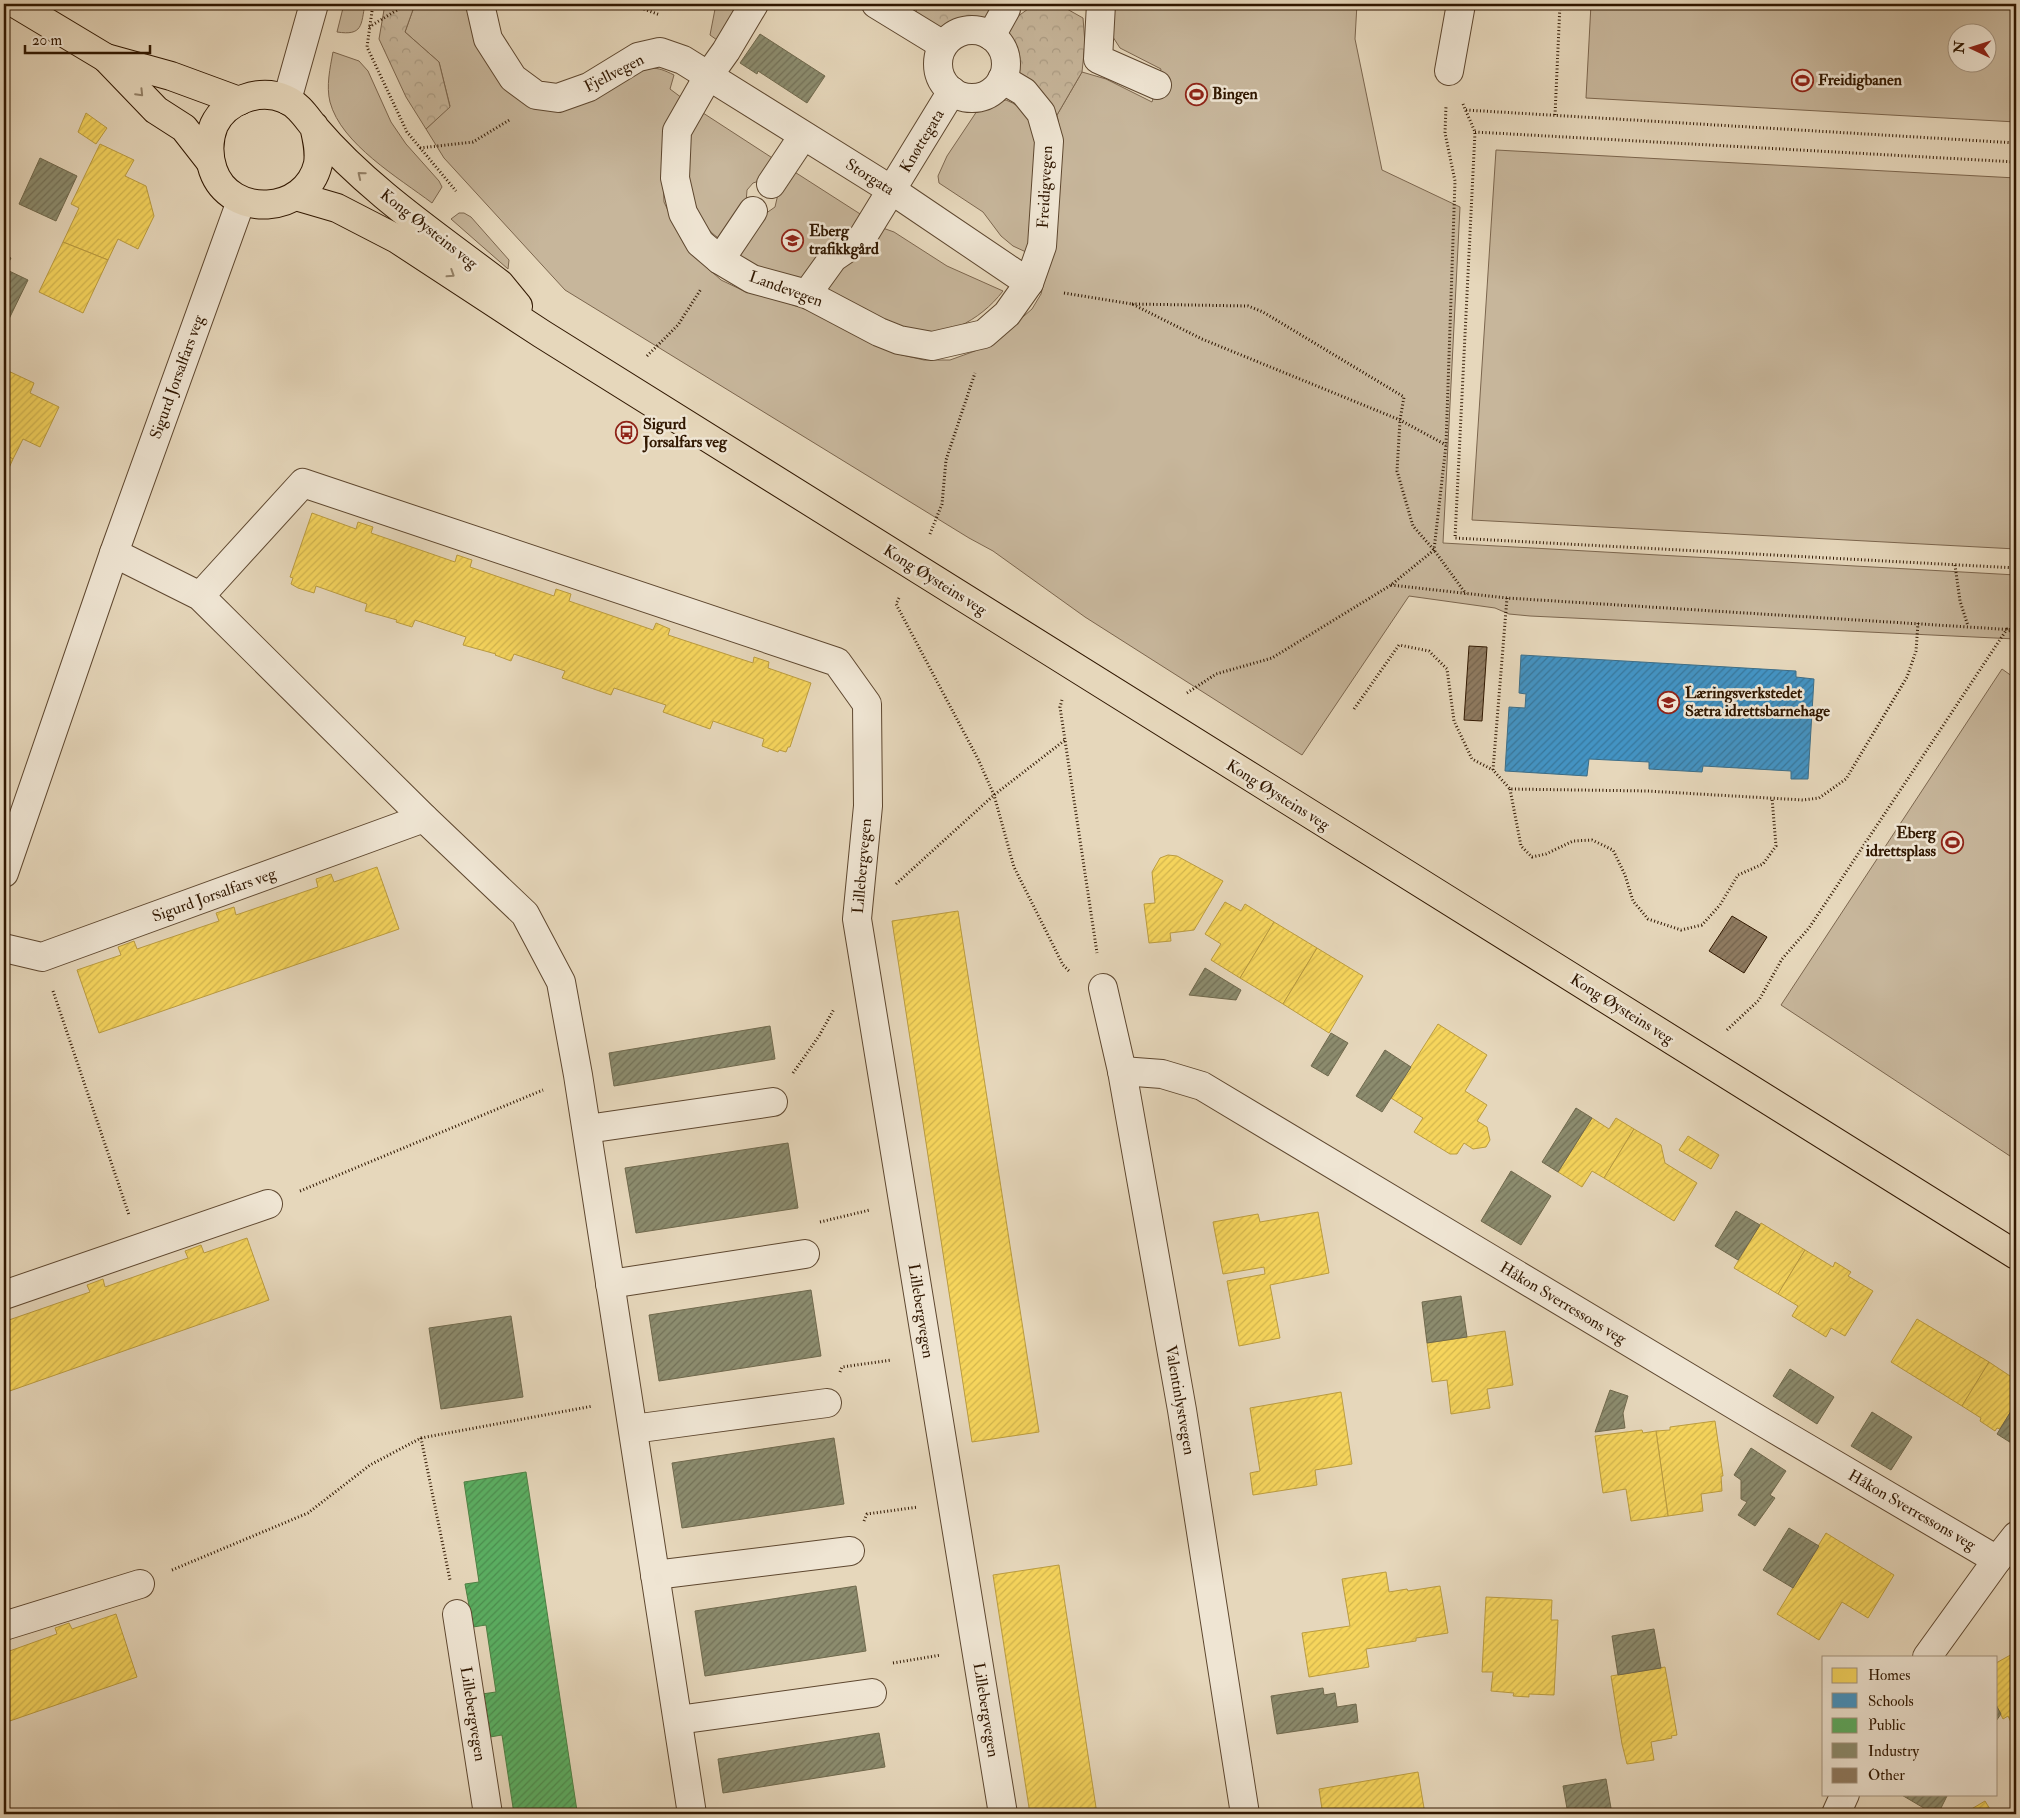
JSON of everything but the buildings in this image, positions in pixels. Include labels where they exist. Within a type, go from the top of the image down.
[{"type":"main road","points":[[16,4],[106,58],[156,110],[184,128],[209,160],[215,176],[226,191],[240,201],[254,205],[269,206],[296,196],[309,182],[318,164],[319,145],[314,126],[302,111],[286,100],[271,95],[255,95],[239,100],[224,111],[214,125],[209,142],[209,160]]},
{"type":"main road","points":[[106,58],[171,76],[239,100]]},
{"type":"main road","name":"Kong Øysteins veg","points":[[314,126],[348,164],[500,284],[542,334]]},
{"type":"main road","name":"Kong Øysteins veg","points":[[296,196],[337,208],[397,239],[542,334],[2016,1254]]},
{"type":"street","points":[[286,100],[314,4]]},
{"type":"street","points":[[480,4],[488,39],[513,78],[536,96]]},
{"type":"street","name":"Landevegen","points":[[754,4],[677,132],[674,178],[682,213],[700,243],[720,260],[752,279],[807,294],[879,332],[899,340],[932,346],[984,334],[1007,314],[1030,283]]},
{"type":"street","points":[[876,4],[943,45]]},
{"type":"street","points":[[1101,4],[1098,59],[1157,85]]},
{"type":"street","points":[[1449,71],[1462,4]]},
{"type":"street","points":[[991,36],[1006,9]]},
{"type":"street","points":[[971,30],[991,36],[998,43],[1006,60],[1002,78],[989,93],[980,97],[960,96],[952,91],[940,75],[939,55],[943,45],[960,32],[971,30]]},
{"type":"street","name":"Fjellvegen","points":[[536,96],[558,98],[589,87],[638,57],[660,52],[683,60],[709,76]]},
{"type":"street","name":"Storgata","points":[[709,76],[893,191],[1030,283]]},
{"type":"street","name":"Freidigvegen","points":[[1002,78],[1024,92],[1041,113],[1049,141],[1042,246],[1030,283]]},
{"type":"street","name":"Knøttegata","points":[[807,294],[833,258],[862,238],[893,191],[952,91]]},
{"type":"street","points":[[772,184],[803,136]]},
{"type":"street","name":"Sigurd Jorsalfars veg","points":[[4,873],[114,552],[240,201]]},
{"type":"street","points":[[720,260],[753,211]]},
{"type":"street","name":"Lillebergvegen","points":[[200,596],[304,483],[838,662],[867,704],[868,806],[857,920],[1003,1814]]},
{"type":"street","points":[[114,552],[200,596],[424,818],[525,914],[561,982],[578,1075],[692,1814]]},
{"type":"street","name":"Sigurd Jorsalfars veg","points":[[42,958],[424,818]]},
{"type":"street","points":[[4,948],[42,958]]},
{"type":"street","name":"Valentinlystvegen","points":[[1105,998],[1122,1071],[1182,1410],[1245,1814]]},
{"type":"street","name":"Håkon Sverressons veg","points":[[1122,1071],[1162,1074],[1202,1086],[1715,1394],[1997,1560]]},
{"type":"street","points":[[586,1129],[773,1102]]},
{"type":"street","points":[[4,1295],[268,1204]]},
{"type":"street","points":[[610,1284],[805,1254]]},
{"type":"street","points":[[633,1429],[827,1403]]},
{"type":"street","points":[[1928,1656],[2016,1536]]},
{"type":"street","points":[[656,1575],[850,1551]]},
{"type":"street","points":[[4,1626],[140,1584]]},
{"type":"street","name":"Lillebergvegen","points":[[457,1614],[488,1814]]},
{"type":"street","points":[[678,1720],[872,1693]]},
{"type":"street","points":[[1836,1814],[1843,1796]]},
{"type":"path","points":[[373,4],[367,48],[407,132],[456,191]]},
{"type":"path","points":[[369,27],[407,4]]},
{"type":"path","points":[[1555,115],[1560,4]]},
{"type":"path","points":[[1187,693],[1216,674],[1272,658],[1391,586],[1434,550],[1446,445],[1455,181],[1445,132],[1449,71]]},
{"type":"path","points":[[420,148],[473,142],[524,111],[536,96]]},
{"type":"path","points":[[2016,143],[1466,110],[1475,132],[1454,538],[2016,568]]},
{"type":"path","points":[[1475,132],[2016,162]]},
{"type":"path","points":[[647,356],[678,325],[720,260]]},
{"type":"path","points":[[1030,283],[1062,293],[1132,304],[1248,306],[1263,312],[1404,397],[1400,420],[1397,471],[1413,526],[1434,550],[1467,594]]},
{"type":"path","points":[[1132,304],[1202,339],[1400,420],[1446,445]]},
{"type":"path","points":[[984,334],[976,370],[946,460],[942,504],[932,530],[896,604],[978,759],[994,795],[1014,867],[1063,965],[1105,998]]},
{"type":"path","points":[[1955,565],[1960,601],[1968,626]]},
{"type":"path","points":[[1391,586],[1507,598],[2016,630]]},
{"type":"path","points":[[1493,770],[1507,598]]},
{"type":"path","points":[[1510,789],[1647,791],[1803,800],[1819,798],[1846,779],[1907,677],[1916,652],[1918,623]]},
{"type":"path","points":[[2007,629],[2016,635]]},
{"type":"path","points":[[1728,1030],[1760,1000],[1782,959],[1809,928],[2007,629]]},
{"type":"path","points":[[1354,709],[1399,645],[1429,651],[1447,669],[1454,721],[1472,759],[1493,770],[1510,789],[1521,846],[1532,857],[1546,854],[1573,841],[1592,840],[1614,850],[1625,875],[1633,901],[1648,919],[1681,930],[1702,925],[1720,905],[1738,875],[1763,864],[1776,846],[1772,798]]},
{"type":"path","points":[[1060,707],[1105,998]]},
{"type":"path","points":[[857,920],[994,795],[1065,740]]},
{"type":"path","points":[[42,958],[141,1249]]},
{"type":"path","points":[[773,1102],[819,1036],[837,1004]]},
{"type":"path","points":[[268,1204],[578,1075]]},
{"type":"path","points":[[805,1254],[821,1220],[903,1204]]},
{"type":"path","points":[[827,1403],[842,1367],[928,1355]]},
{"type":"path","points":[[140,1584],[308,1513],[370,1464],[421,1438],[628,1399]]},
{"type":"path","points":[[421,1438],[457,1614]]},
{"type":"path","points":[[850,1551],[867,1514],[952,1502]]},
{"type":"path","points":[[872,1693],[889,1664],[976,1650]]},
{"type":"green space","points":[[344,4],[365,4],[361,23],[352,32],[337,32]]},
{"type":"green space","points":[[385,4],[415,4],[405,32],[439,62],[450,107],[426,129],[406,97],[379,39]]},
{"type":"green space","points":[[415,4],[470,4],[516,97],[631,76],[652,68],[674,75],[670,89],[682,98],[668,128],[662,152],[664,202],[684,244],[700,261],[721,280],[744,291],[776,299],[821,315],[894,353],[924,360],[950,360],[975,351],[1001,336],[1032,309],[1041,294],[1050,257],[1061,135],[1057,115],[1082,72],[1106,79],[1152,102],[1161,69],[1120,48],[1111,34],[1113,4],[1357,4],[1355,39],[1382,170],[1460,207],[1443,543],[2016,575],[2016,639],[1530,616],[1509,614],[1495,608],[1409,596],[1302,755],[1085,617],[993,551],[565,290],[444,158],[426,129],[450,106],[439,62],[405,32]]},
{"type":"green space","points":[[716,4],[740,4],[717,40],[710,35]]},
{"type":"green space","points":[[917,4],[996,4],[990,14],[980,21],[946,29],[933,28],[919,19],[916,12]]},
{"type":"green space","points":[[1048,4],[1067,9],[1083,18],[1085,43],[1082,72],[1057,115],[1042,97],[1018,74],[1017,57],[1008,38],[1010,22],[1028,9]]},
{"type":"green space","name":"Freidigbanen","points":[[1591,4],[2016,4],[2016,122],[1586,98]]},
{"type":"green space","points":[[333,52],[359,61],[368,71],[391,122],[406,144],[439,181],[442,187],[432,203],[358,146],[336,117],[328,90]]},
{"type":"green space","points":[[1006,100],[1021,109],[1037,133],[1029,244],[1026,252],[1013,246],[1001,236],[983,212],[939,183],[938,176],[947,156],[977,111],[996,102]]},
{"type":"green space","points":[[700,111],[777,161],[759,181],[753,183],[747,190],[746,203],[724,241],[713,234],[704,223],[697,210],[689,179],[687,149],[689,136]]},
{"type":"green space","points":[[1496,150],[2016,178],[2016,549],[1472,520]]},
{"type":"green space","points":[[790,169],[868,219],[807,284],[772,275],[734,254],[765,214],[775,207],[778,194]]},
{"type":"green space","points":[[459,213],[464,213],[471,217],[509,260],[508,269],[451,219]]},
{"type":"green space","points":[[880,227],[894,232],[947,266],[1003,291],[983,311],[959,326],[931,334],[917,334],[903,332],[894,328],[822,289]]},
{"type":"green space","name":"Eberg idrettsplass","points":[[2002,669],[2016,679],[2016,1160],[1781,1005]]},
{"type":"place","name":"Freidigbanen","points":[[1802,80]]},
{"type":"place","name":"Bingen","points":[[1196,94]]},
{"type":"place","name":"Eberg trafikkgård","points":[[793,240]]},
{"type":"place","name":"Sigurd Jorsalfars veg","points":[[627,433]]},
{"type":"place","name":"Læringsverkstedet Sætra idrettsbarnehage","points":[[1669,702]]},
{"type":"place","name":"Eberg idrettsplass","points":[[1952,842]]}]
